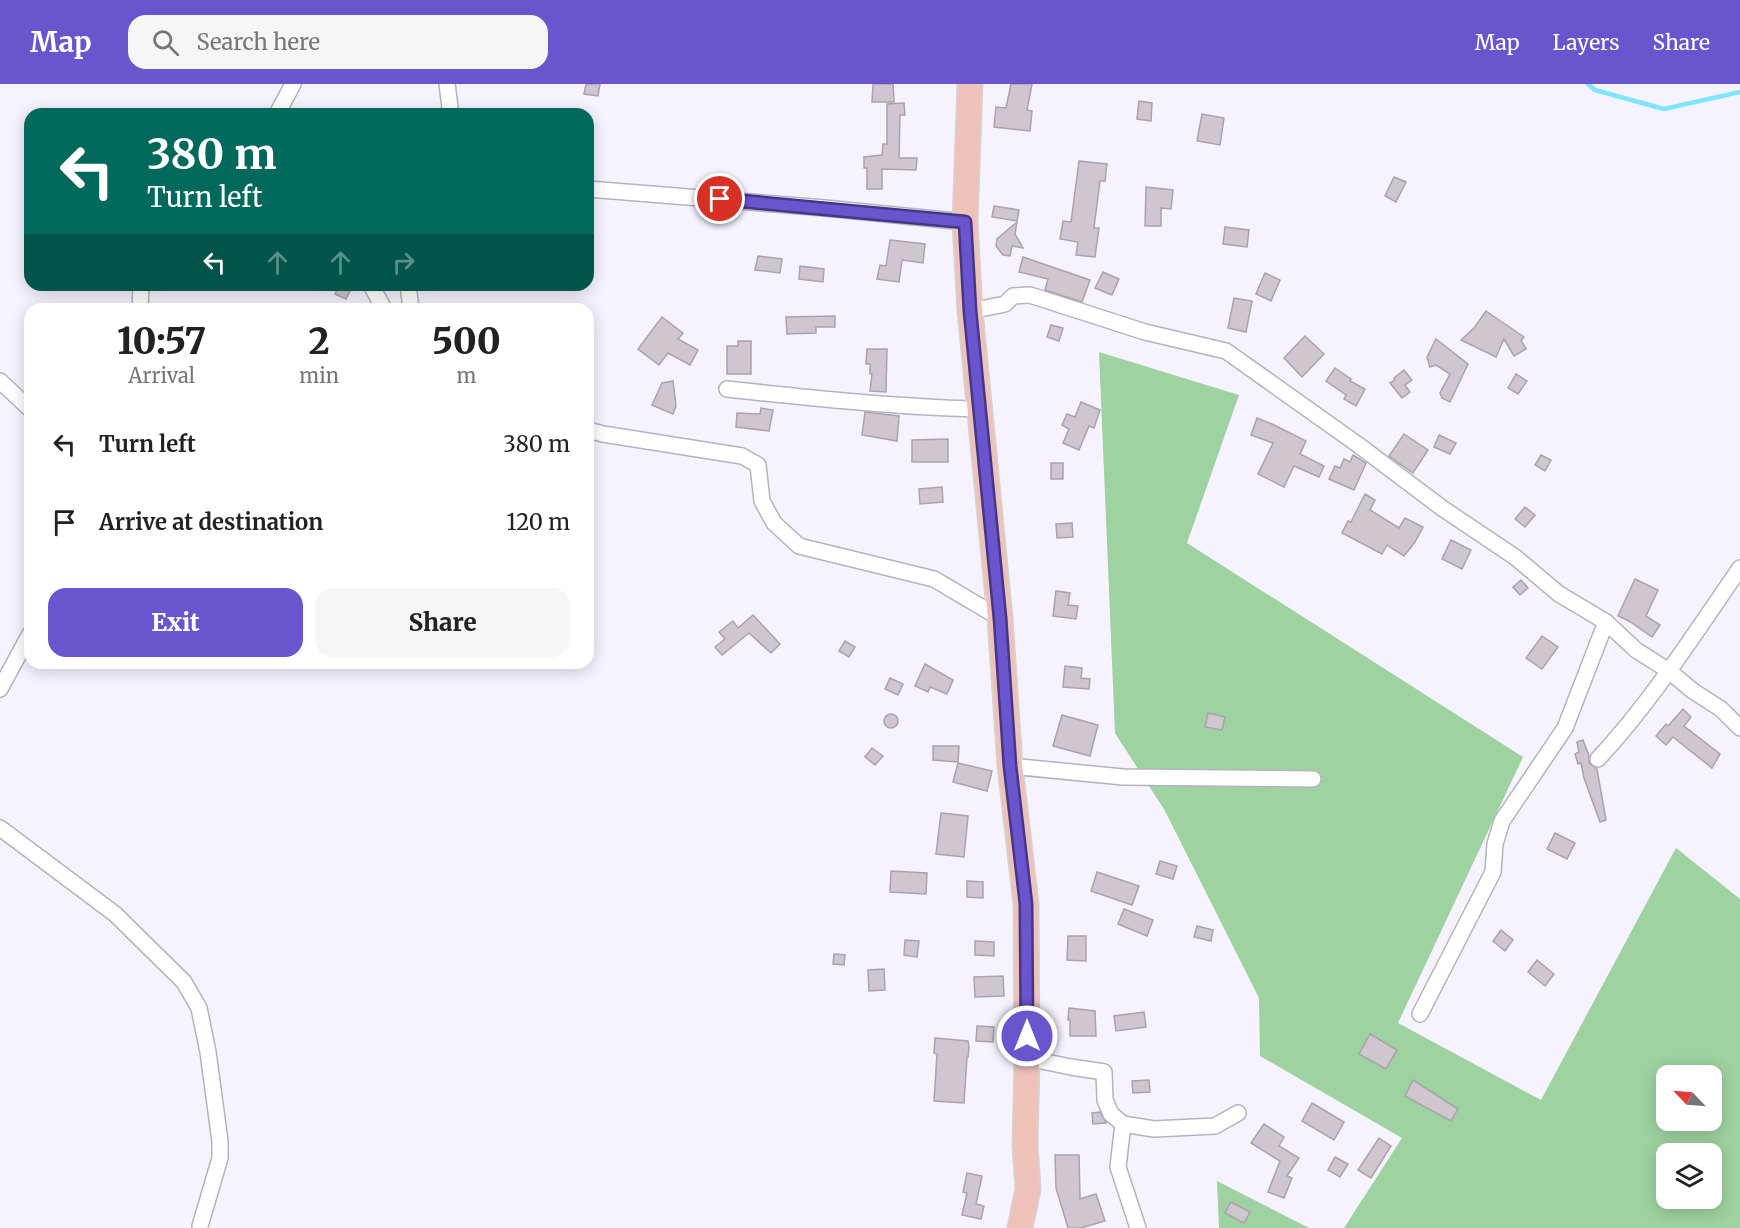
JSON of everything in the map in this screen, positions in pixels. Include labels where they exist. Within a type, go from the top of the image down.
[{"type":"main road","points":[[970,84],[965,222],[970,311],[1000,618],[1010,766],[1026,904],[1025,1145],[1028,1189],[1020,1228]]},
{"type":"street","points":[[280,108],[293,84]]},
{"type":"street","points":[[447,84],[450,108]]},
{"type":"street","points":[[594,189],[965,222]]},
{"type":"street","points":[[970,311],[1005,304],[1013,296],[1030,295],[1145,332],[1226,351],[1442,508],[1515,557],[1559,594],[1606,622],[1636,650],[1721,709],[1740,728]]},
{"type":"street","points":[[0,381],[24,403]]},
{"type":"street","points":[[726,389],[848,402],[924,408],[979,409]]},
{"type":"street","points":[[594,432],[742,456],[758,465],[762,501],[774,523],[799,546],[934,579],[1000,618]]},
{"type":"street","points":[[1598,759],[1623,733],[1740,568]]},
{"type":"street","points":[[1420,1014],[1493,872],[1495,844],[1502,821],[1565,728],[1606,622]]},
{"type":"street","points":[[0,689],[24,645]]},
{"type":"street","points":[[1010,766],[1123,777],[1313,779]]},
{"type":"street","points":[[0,828],[115,914],[184,982],[199,1008],[208,1052],[220,1141],[220,1158],[200,1226]]},
{"type":"street","points":[[1027,1058],[1104,1072],[1105,1100],[1111,1114],[1123,1124],[1154,1129],[1215,1126],[1238,1113]]},
{"type":"street","points":[[1123,1124],[1118,1167],[1138,1228]]},
{"type":"green space","points":[[1099,352],[1239,395],[1187,543],[1523,757],[1398,1023],[1541,1100],[1676,848],[1740,899],[1740,1228],[1344,1228],[1402,1138],[1260,1056],[1259,998],[1165,811],[1115,733]]},
{"type":"green space","points":[[1217,1181],[1309,1228],[1219,1228]]},
{"type":"building","points":[[586,84],[600,84],[598,96],[584,94]]},
{"type":"building","points":[[873,84],[893,84],[894,102],[872,102]]},
{"type":"building","points":[[1011,84],[1032,84],[1027,110],[1032,111],[1030,131],[994,127],[996,107],[1006,108]]},
{"type":"building","points":[[1139,101],[1152,103],[1151,121],[1137,119]]},
{"type":"building","points":[[904,103],[905,115],[900,115],[899,158],[917,158],[916,170],[882,169],[882,189],[867,189],[867,168],[864,168],[864,157],[882,155],[883,144],[887,144],[887,104]]},
{"type":"building","points":[[1202,114],[1224,118],[1220,145],[1197,141]]},
{"type":"building","points":[[1079,161],[1107,164],[1105,181],[1100,181],[1094,228],[1099,228],[1095,257],[1076,255],[1078,242],[1060,239],[1063,221],[1071,222]]},
{"type":"building","points":[[1394,177],[1406,182],[1396,202],[1385,196]]},
{"type":"building","points":[[1146,187],[1173,190],[1171,209],[1161,208],[1161,226],[1145,226]]},
{"type":"building","points":[[994,206],[1019,210],[1017,221],[992,217]]},
{"type":"building","points":[[1017,222],[1015,234],[1023,248],[1012,246],[1010,256],[1003,255],[996,246],[997,239]]},
{"type":"building","points":[[1225,227],[1249,230],[1247,247],[1223,244]]},
{"type":"building","points":[[890,240],[925,244],[923,263],[902,260],[899,282],[877,279],[880,265],[886,266]]},
{"type":"building","points":[[758,256],[782,259],[780,273],[755,270]]},
{"type":"building","points":[[1023,257],[1090,280],[1082,302],[1045,290],[1048,279],[1019,272]]},
{"type":"building","points":[[800,266],[824,269],[823,282],[799,279]]},
{"type":"building","points":[[1103,272],[1119,279],[1112,295],[1095,288]]},
{"type":"building","points":[[1265,273],[1280,280],[1271,301],[1256,294]]},
{"type":"building","points":[[336,291],[350,291],[346,299],[335,294]]},
{"type":"building","points":[[1234,298],[1252,301],[1246,332],[1228,328]]},
{"type":"building","points":[[1486,311],[1524,337],[1521,340],[1526,349],[1514,356],[1504,339],[1496,357],[1461,340],[1474,328]]},
{"type":"building","points":[[835,316],[835,327],[816,327],[816,333],[787,334],[786,317]]},
{"type":"building","points":[[662,317],[683,333],[678,339],[698,350],[690,365],[668,353],[659,365],[638,349]]},
{"type":"building","points":[[1051,325],[1063,328],[1059,341],[1047,337]]},
{"type":"building","points":[[1305,336],[1324,354],[1302,377],[1284,358]]},
{"type":"building","points":[[1436,339],[1468,364],[1450,402],[1442,398],[1440,393],[1450,374],[1436,365],[1430,367],[1427,357]]},
{"type":"building","points":[[738,341],[751,341],[751,374],[727,374],[727,346],[738,346]]},
{"type":"building","points":[[867,349],[887,349],[886,392],[870,391],[872,374],[870,374],[870,364],[866,364]]},
{"type":"building","points":[[1335,368],[1351,379],[1350,381],[1365,389],[1356,406],[1344,399],[1346,395],[1326,381]]},
{"type":"building","points":[[1404,370],[1412,380],[1405,385],[1410,392],[1402,398],[1390,383]]},
{"type":"building","points":[[1516,374],[1527,381],[1518,394],[1508,388]]},
{"type":"building","points":[[673,381],[676,406],[673,414],[652,405],[662,383]]},
{"type":"building","points":[[1081,402],[1100,410],[1094,428],[1089,426],[1079,450],[1063,443],[1069,429],[1062,425],[1067,414],[1075,417]]},
{"type":"building","points":[[761,408],[773,410],[769,431],[736,427],[737,413],[760,414]]},
{"type":"building","points":[[865,412],[899,416],[897,441],[862,435]]},
{"type":"building","points":[[1257,418],[1306,441],[1300,454],[1324,466],[1319,477],[1294,466],[1284,487],[1258,474],[1273,443],[1251,435]]},
{"type":"building","points":[[1404,434],[1428,450],[1413,473],[1389,456]]},
{"type":"building","points":[[1439,435],[1456,443],[1450,454],[1434,447]]},
{"type":"building","points":[[948,439],[948,462],[912,462],[912,440]]},
{"type":"building","points":[[1353,455],[1366,463],[1354,490],[1329,479],[1335,466],[1340,468],[1344,459],[1350,462]]},
{"type":"building","points":[[1541,455],[1551,460],[1545,471],[1535,465]]},
{"type":"building","points":[[1051,463],[1063,463],[1063,479],[1051,479]]},
{"type":"building","points":[[942,487],[943,502],[920,504],[919,489]]},
{"type":"building","points":[[1365,494],[1375,500],[1370,510],[1399,528],[1405,518],[1423,527],[1404,556],[1387,545],[1382,554],[1342,533],[1348,521],[1351,522]]},
{"type":"building","points":[[1525,507],[1535,515],[1525,527],[1515,519]]},
{"type":"building","points":[[1072,523],[1073,537],[1057,538],[1056,524]]},
{"type":"building","points":[[1451,540],[1471,550],[1462,569],[1442,559]]},
{"type":"building","points":[[1635,579],[1658,590],[1646,616],[1660,625],[1652,637],[1618,616]]},
{"type":"building","points":[[1521,580],[1528,588],[1520,595],[1513,587]]},
{"type":"building","points":[[1056,591],[1070,593],[1068,605],[1078,606],[1076,619],[1053,616]]},
{"type":"building","points":[[753,615],[780,644],[771,653],[749,633],[722,655],[715,647],[725,639],[719,632],[733,621],[738,628]]},
{"type":"building","points":[[1542,636],[1558,647],[1542,669],[1526,658]]},
{"type":"building","points":[[845,641],[855,647],[849,657],[839,651]]},
{"type":"building","points":[[925,664],[953,680],[947,694],[930,687],[928,692],[915,686]]},
{"type":"building","points":[[1065,666],[1082,668],[1081,678],[1090,679],[1089,689],[1063,687]]},
{"type":"building","points":[[890,678],[903,684],[898,695],[885,689]]},
{"type":"building","points":[[1683,709],[1691,717],[1684,726],[1720,754],[1712,768],[1673,737],[1666,745],[1656,736]]},
{"type":"building","points":[[1208,713],[1225,717],[1222,730],[1205,727]]},
{"type":"building","points":[[891,714],[896,716],[898,721],[896,726],[891,728],[886,726],[884,721],[886,716]]},
{"type":"building","points":[[1062,715],[1098,725],[1090,756],[1053,746]]},
{"type":"building","points":[[1583,740],[1589,763],[1597,769],[1606,820],[1600,822],[1581,763],[1578,764],[1575,754],[1579,752],[1577,742]]},
{"type":"building","points":[[933,746],[959,746],[958,762],[933,760]]},
{"type":"building","points":[[872,748],[883,756],[875,765],[865,757]]},
{"type":"building","points":[[958,763],[992,771],[987,791],[953,782]]},
{"type":"building","points":[[941,813],[968,816],[964,857],[936,854]]},
{"type":"building","points":[[1555,833],[1575,843],[1567,859],[1547,849]]},
{"type":"building","points":[[1160,861],[1177,866],[1173,879],[1156,874]]},
{"type":"building","points":[[891,871],[927,873],[926,894],[890,892]]},
{"type":"building","points":[[1097,872],[1139,886],[1132,905],[1091,891]]},
{"type":"building","points":[[967,881],[983,882],[983,898],[967,897]]},
{"type":"building","points":[[1124,909],[1153,920],[1147,936],[1118,924]]},
{"type":"building","points":[[1197,926],[1213,930],[1211,941],[1194,937]]},
{"type":"building","points":[[1501,930],[1513,940],[1505,951],[1493,941]]},
{"type":"building","points":[[1068,936],[1086,936],[1086,961],[1067,960]]},
{"type":"building","points":[[905,940],[919,941],[917,957],[904,955]]},
{"type":"building","points":[[975,941],[994,942],[994,956],[975,955]]},
{"type":"building","points":[[834,954],[845,955],[844,965],[833,964]]},
{"type":"building","points":[[1537,960],[1554,974],[1545,986],[1528,972]]},
{"type":"building","points":[[884,969],[885,990],[869,991],[868,970]]},
{"type":"building","points":[[1003,976],[1004,996],[975,997],[974,977]]},
{"type":"building","points":[[1069,1008],[1095,1011],[1096,1036],[1070,1036]]},
{"type":"building","points":[[1144,1012],[1146,1027],[1116,1031],[1114,1016]]},
{"type":"building","points":[[977,1026],[994,1027],[993,1042],[976,1041]]},
{"type":"building","points":[[1370,1034],[1397,1050],[1386,1069],[1359,1054]]},
{"type":"building","points":[[935,1038],[968,1041],[964,1103],[934,1101],[937,1054],[934,1053]]},
{"type":"building","points":[[1149,1080],[1150,1092],[1133,1093],[1132,1081]]},
{"type":"building","points":[[1413,1080],[1458,1109],[1451,1121],[1405,1096]]},
{"type":"building","points":[[1312,1103],[1344,1122],[1334,1140],[1302,1121]]},
{"type":"building","points":[[1100,1112],[1106,1123],[1093,1124],[1092,1113]]},
{"type":"building","points":[[1264,1124],[1284,1137],[1279,1146],[1299,1158],[1287,1176],[1292,1178],[1284,1198],[1268,1192],[1280,1161],[1251,1143]]},
{"type":"building","points":[[1379,1138],[1391,1146],[1371,1178],[1358,1170]]},
{"type":"building","points":[[1055,1155],[1079,1155],[1080,1199],[1096,1194],[1105,1221],[1081,1228],[1068,1228],[1056,1188]]},
{"type":"building","points":[[1335,1157],[1348,1164],[1340,1177],[1328,1170]]},
{"type":"building","points":[[967,1173],[982,1176],[976,1204],[984,1206],[981,1219],[962,1215],[967,1193],[963,1192]]},
{"type":"building","points":[[1231,1202],[1250,1212],[1244,1223],[1225,1213]]},
{"type":"waterway","points":[[1588,84],[1595,90],[1664,109],[1740,92]]},
{"type":"route","points":[[720,199],[965,222],[970,311],[1000,618],[1010,766],[1026,904],[1027,1036]]}]
